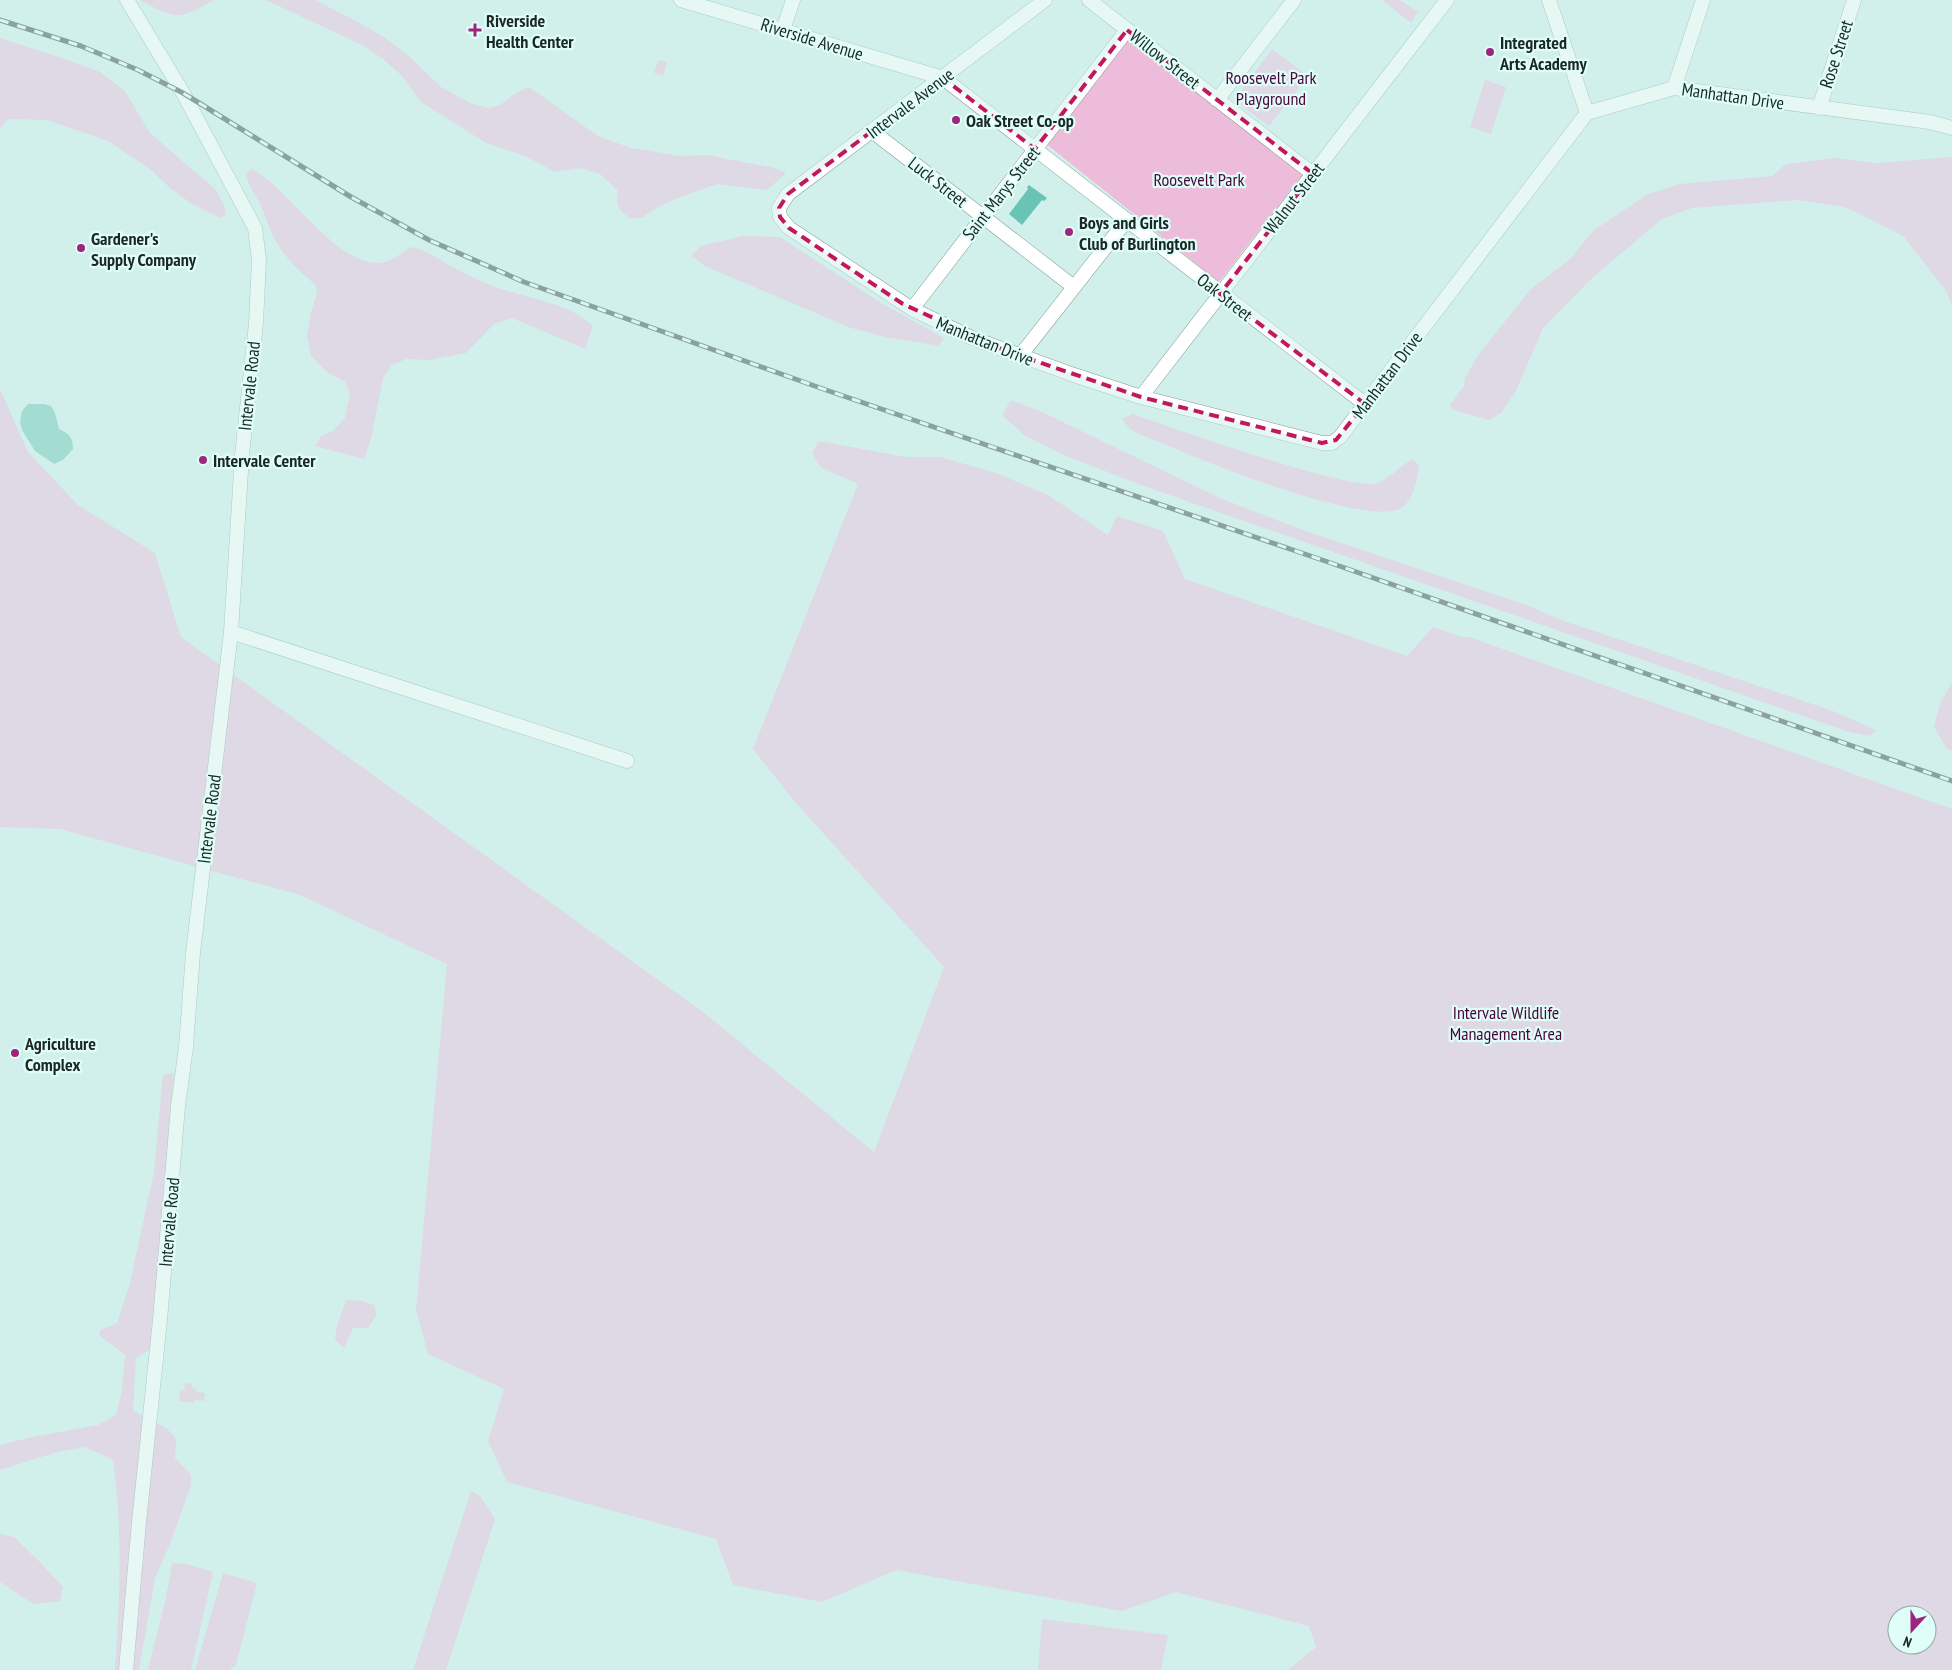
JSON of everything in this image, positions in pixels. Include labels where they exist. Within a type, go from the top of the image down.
[{"type":"street","name":"Intervale Road","points":[[126,1670],[160,1320],[178,1106],[186,1047],[192,953],[231,632],[243,448],[258,296],[259,260],[254,228],[183,93],[127,0]]},
{"type":"street","name":"Riverside Avenue","points":[[681,0],[943,78]]},
{"type":"street","points":[[783,30],[793,0]]},
{"type":"street","name":"Intervale Avenue","points":[[779,208],[788,194],[1044,0]]},
{"type":"street","name":"Willow Street","points":[[1089,0],[1313,174]]},
{"type":"street","points":[[1217,100],[1294,0]]},
{"type":"street","name":"Walnut Street","points":[[1141,397],[1447,0]]},
{"type":"street","points":[[1549,0],[1587,113]]},
{"type":"street","points":[[1674,88],[1703,0]]},
{"type":"street","name":"Rose Street","points":[[1819,108],[1854,0]]},
{"type":"street","name":"Saint Marys Street","points":[[912,310],[1127,30]]},
{"type":"street","name":"Oak Street","points":[[943,78],[1220,294],[1365,404]]},
{"type":"street","name":"Manhattan Drive","points":[[779,208],[780,217],[788,228],[912,310],[956,331],[1020,356],[1141,397],[1322,443],[1332,442],[1340,437],[1587,113],[1674,88],[1930,122],[1952,128]]},
{"type":"street","name":"Luck Street","points":[[872,131],[1074,288]]},
{"type":"street","points":[[1020,356],[1126,221]]},
{"type":"street","points":[[231,632],[627,761]]},
{"type":"highlighted area","points":[[1127,30],[1313,174],[1220,294],[1365,404],[1336,440],[1322,443],[1141,397],[1006,351],[903,304],[789,228],[780,217],[779,208],[788,194],[943,78],[1035,149]]},
{"type":"green space","points":[[140,0],[214,0],[193,11],[177,15],[162,11]]},
{"type":"green space","points":[[266,0],[315,0],[385,38],[410,57],[441,87],[472,104],[489,108],[500,105],[516,93],[529,87],[598,136],[631,148],[680,156],[707,155],[775,168],[786,173],[767,190],[717,184],[675,199],[643,217],[631,219],[619,208],[617,201],[618,191],[600,174],[580,168],[555,172],[525,156],[486,143],[421,102],[401,75],[364,46]]},
{"type":"green space","points":[[1382,0],[1400,0],[1418,12],[1411,23]]},
{"type":"green space","points":[[0,38],[100,72],[125,91],[150,133],[215,189],[224,205],[226,215],[220,218],[192,204],[171,189],[150,169],[108,141],[47,120],[8,119],[0,129]]},
{"type":"green space","name":"Roosevelt Park","points":[[1129,38],[1303,174],[1219,282],[1045,143]]},
{"type":"green space","name":"Roosevelt Park Playground","points":[[1272,49],[1308,76],[1269,126],[1234,100]]},
{"type":"green space","points":[[658,60],[667,62],[663,76],[654,73]]},
{"type":"green space","points":[[1485,80],[1506,87],[1491,134],[1470,127]]},
{"type":"green space","points":[[1952,157],[1952,307],[1947,292],[1903,236],[1845,207],[1798,200],[1692,208],[1662,219],[1591,279],[1543,328],[1516,391],[1501,413],[1489,420],[1453,410],[1450,405],[1464,386],[1465,378],[1479,354],[1530,290],[1571,258],[1594,230],[1648,194],[1680,184],[1772,176],[1786,164],[1835,158],[1877,163]]},
{"type":"green space","points":[[252,169],[279,190],[319,230],[348,253],[363,260],[382,263],[391,260],[411,247],[431,254],[490,285],[558,305],[571,311],[593,326],[585,349],[512,318],[494,324],[466,353],[429,360],[406,359],[392,365],[383,378],[371,439],[364,459],[315,446],[321,436],[333,431],[345,418],[350,393],[345,382],[327,372],[311,356],[307,336],[311,312],[317,293],[316,285],[292,263],[273,236],[262,208],[248,181],[246,173]]},
{"type":"green space","points":[[743,236],[780,237],[881,303],[944,338],[939,346],[885,337],[848,327],[705,266],[691,256],[701,246]]},
{"type":"green space","name":"Intervale Wildlife Management Area","points":[[0,389],[28,452],[78,505],[155,553],[181,637],[703,1012],[874,1152],[944,967],[795,802],[753,749],[858,484],[820,467],[812,453],[819,441],[906,457],[940,457],[996,473],[1048,495],[1108,535],[1117,516],[1163,531],[1185,579],[1407,656],[1433,627],[1462,637],[1469,637],[1952,809],[1952,1670],[1288,1670],[1316,1647],[1309,1626],[1176,1592],[1122,1611],[896,1570],[822,1602],[733,1585],[716,1539],[507,1482],[488,1441],[504,1389],[428,1354],[416,1310],[447,964],[300,895],[60,829],[0,827]]},
{"type":"green space","points":[[1011,400],[1040,411],[1220,498],[1300,529],[1526,605],[1561,620],[1833,711],[1876,730],[1870,736],[1849,732],[1141,485],[1064,455],[1024,435],[1002,415]]},
{"type":"green space","points":[[1133,414],[1299,469],[1362,483],[1378,483],[1412,459],[1419,465],[1416,484],[1407,503],[1397,510],[1377,512],[1349,508],[1279,488],[1138,434],[1122,419]]},
{"type":"green space","points":[[1952,682],[1952,751],[1947,749],[1934,727],[1940,704]]},
{"type":"green space","points":[[174,1073],[153,1328],[149,1350],[136,1358],[133,1410],[172,1433],[176,1440],[175,1458],[191,1475],[191,1485],[170,1544],[155,1578],[139,1670],[115,1670],[120,1565],[118,1512],[113,1460],[85,1447],[57,1452],[0,1470],[0,1445],[98,1425],[116,1415],[121,1395],[125,1355],[99,1335],[100,1330],[117,1323],[130,1283],[154,1172],[163,1075]]},
{"type":"green space","points":[[346,1300],[362,1301],[375,1305],[376,1316],[368,1328],[353,1328],[344,1348],[335,1340],[336,1329]]},
{"type":"green space","points":[[185,1383],[192,1384],[192,1388],[196,1389],[196,1392],[205,1393],[204,1401],[195,1400],[194,1403],[179,1401],[180,1390],[184,1390]]},
{"type":"green space","points":[[471,1491],[480,1496],[495,1519],[446,1670],[413,1670]]},
{"type":"green space","points":[[0,1534],[14,1537],[63,1587],[60,1601],[33,1604],[0,1582]]},
{"type":"green space","points":[[172,1563],[187,1564],[213,1572],[191,1670],[148,1669],[165,1602]]},
{"type":"green space","points":[[223,1573],[257,1583],[236,1665],[229,1670],[195,1670]]},
{"type":"green space","points":[[1042,1619],[1168,1635],[1161,1670],[1038,1670]]},
{"type":"shaded area","points":[[1029,185],[1047,198],[1044,201],[1042,200],[1022,225],[1009,214]]},
{"type":"shaded area","points":[[28,404],[51,406],[59,429],[68,434],[72,442],[73,449],[63,460],[54,464],[35,451],[22,430],[20,422],[22,411]]},
{"type":"railway","points":[[0,20],[81,46],[138,70],[183,93],[351,197],[429,240],[524,282],[826,390],[1328,562],[1952,781]]},
{"type":"place","name":"Riverside Health Center","points":[[475,30]]},
{"type":"place","name":"Integrated Arts Academy","points":[[1490,52]]},
{"type":"place","name":"Oak Street Co-op","points":[[956,120]]},
{"type":"place","name":"Boys and Girls Club of Burlington","points":[[1069,232]]},
{"type":"place","name":"Gardener's Supply Company","points":[[81,248]]},
{"type":"place","name":"Intervale Center","points":[[203,460]]},
{"type":"place","name":"Agriculture Complex","points":[[15,1053]]}]
